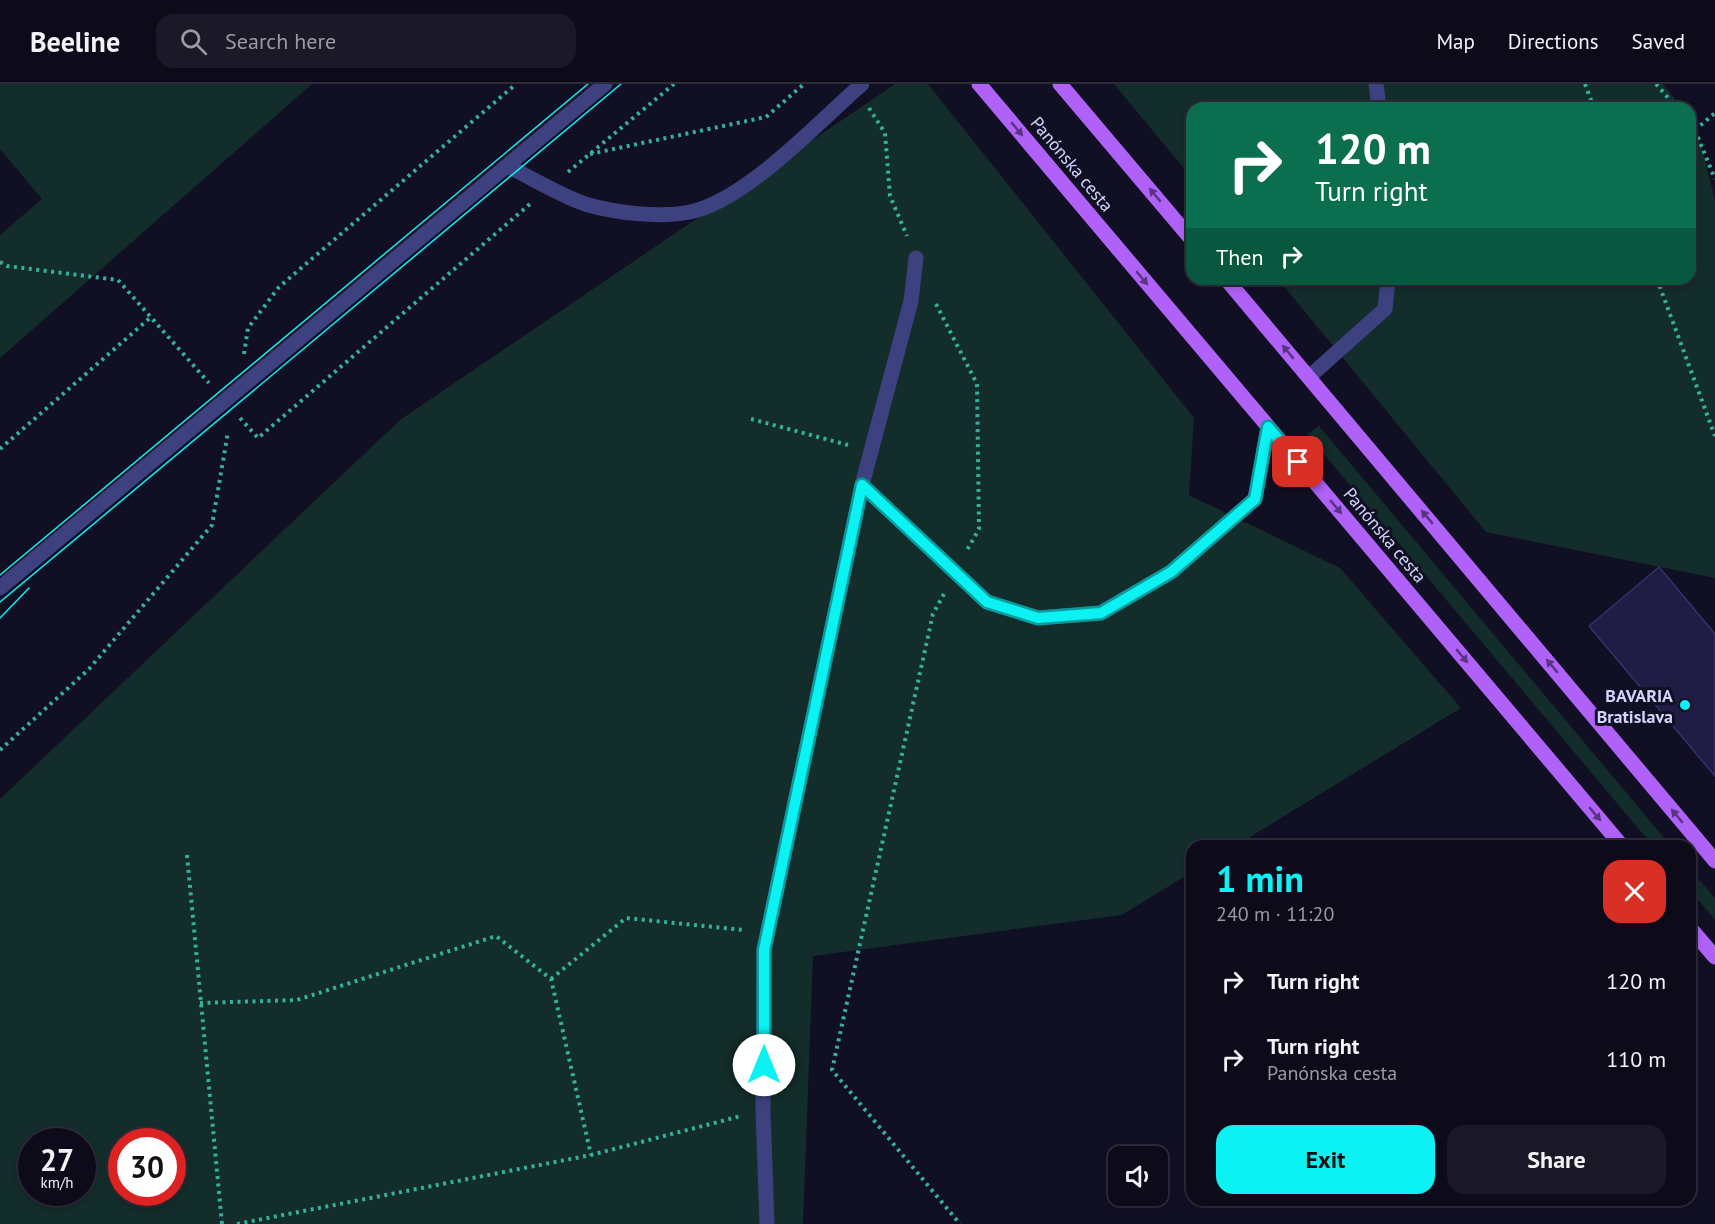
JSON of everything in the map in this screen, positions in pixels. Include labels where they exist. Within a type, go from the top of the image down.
[{"type":"main road","name":"Panónska cesta","points":[[979,84],[1617,840]]},
{"type":"main road","points":[[1060,84],[1186,233]]},
{"type":"main road","points":[[1231,285],[1715,861]]},
{"type":"main road","points":[[1696,935],[1715,957]]},
{"type":"street","points":[[0,588],[605,84]]},
{"type":"street","points":[[1376,84],[1378,102]]},
{"type":"street","points":[[507,166],[585,204],[654,215],[691,212],[721,200],[760,174],[859,86]]},
{"type":"street","points":[[767,1224],[764,950],[862,485],[911,301],[916,258]]},
{"type":"street","points":[[1309,377],[1385,309],[1387,285]]},
{"type":"street","points":[[862,485],[987,602],[1038,618],[1101,613],[1171,572],[1255,499],[1268,427]]},
{"type":"path","points":[[0,262],[7,266],[118,280],[258,438],[588,154],[674,84]]},
{"type":"path","points":[[588,154],[766,117],[804,84]]},
{"type":"path","points":[[1585,84],[1592,102]]},
{"type":"path","points":[[1656,84],[1672,102]]},
{"type":"path","points":[[859,86],[885,133],[890,196],[916,258]]},
{"type":"path","points":[[1696,129],[1715,113]]},
{"type":"path","points":[[1696,132],[1715,179]]},
{"type":"path","points":[[1659,285],[1715,436]]},
{"type":"path","points":[[935,301],[977,384],[979,529],[933,614],[832,1070],[960,1224]]},
{"type":"path","points":[[0,449],[151,317]]},
{"type":"path","points":[[751,419],[872,451]]},
{"type":"path","points":[[187,855],[222,1224]]},
{"type":"path","points":[[551,979],[626,918],[767,932]]},
{"type":"path","points":[[200,1003],[297,1000],[496,936],[551,979],[591,1155]]},
{"type":"path","points":[[237,1224],[591,1155],[764,1111]]},
{"type":"green space","points":[[0,84],[312,84],[0,358],[0,235],[42,199],[0,149]]},
{"type":"green space","points":[[895,84],[928,84],[1194,418],[1189,495],[1340,568],[1461,708],[1245,840],[1186,840],[1186,876],[1122,915],[813,956],[803,1224],[0,1224],[0,799],[400,420]]},
{"type":"green space","points":[[1114,84],[1663,84],[1677,102],[1186,102],[1186,171]]},
{"type":"green space","points":[[1696,124],[1715,200],[1715,578],[1486,532],[1283,285],[1696,285]]},
{"type":"green space","points":[[1319,426],[1666,840],[1648,840],[1307,434]]},
{"type":"green space","points":[[1696,876],[1715,898],[1715,920],[1696,897]]},
{"type":"building","name":"BAVARIA Bratislava","points":[[1659,567],[1715,634],[1715,776],[1589,626]]},
{"type":"tram line","points":[[0,575],[588,84]]},
{"type":"tram line","points":[[0,602],[621,84]]},
{"type":"tram line","points":[[0,618],[29,588]]},
{"type":"place","name":"BAVARIA Bratislava","points":[[1685,705]]},
{"type":"route","points":[[764,1065],[764,950],[862,485],[987,602],[1038,618],[1101,613],[1171,572],[1255,499],[1268,427],[1298,462]]}]
